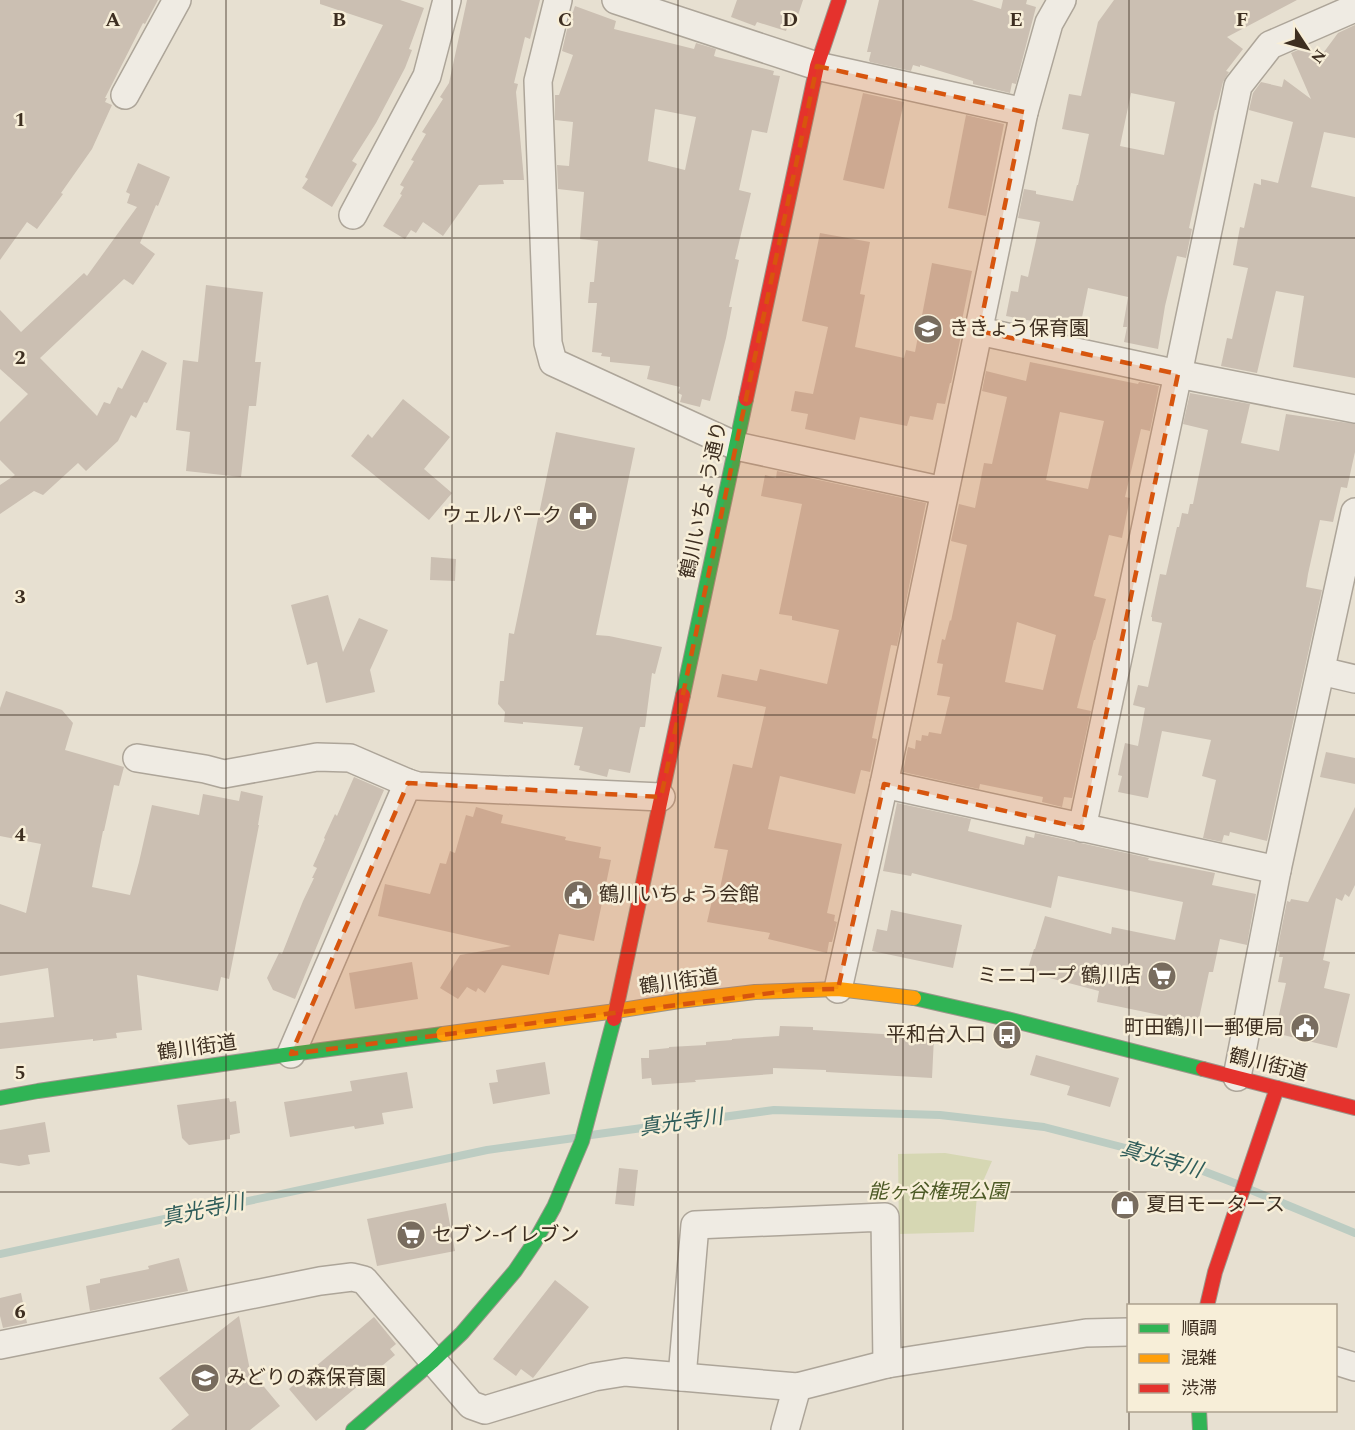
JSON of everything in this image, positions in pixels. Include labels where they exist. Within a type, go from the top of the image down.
[{"type":"street","points":[[125,96],[177,0]]},
{"type":"street","points":[[353,215],[427,76],[447,0]]},
{"type":"street","points":[[558,0],[538,81],[548,343],[553,362],[736,446],[944,491]]},
{"type":"street","points":[[616,0],[817,66],[1024,112]]},
{"type":"street","name":"鶴川いちょう通り","points":[[353,1430],[462,1333],[515,1270],[534,1243],[554,1207],[582,1141],[616,1011],[817,66],[839,0]]},
{"type":"street","points":[[838,989],[884,784],[1024,112],[1049,23],[1062,0]]},
{"type":"street","points":[[1082,828],[1238,86],[1270,45],[1355,8]]},
{"type":"street","points":[[979,331],[1355,409]]},
{"type":"street","points":[[1237,1077],[1277,870],[1355,512]]},
{"type":"street","points":[[1321,672],[1355,679]]},
{"type":"street","points":[[137,758],[224,774],[317,757],[350,758],[418,786],[661,797]]},
{"type":"street","points":[[291,1054],[408,783]]},
{"type":"street","points":[[884,784],[1277,870]]},
{"type":"street","name":"鶴川街道","points":[[0,1098],[291,1054],[755,992],[838,989],[915,998],[1007,1019],[1355,1108]]},
{"type":"street","points":[[1207,1304],[1215,1272],[1277,1088]]},
{"type":"street","points":[[682,1377],[695,1225],[885,1217],[887,1364]]},
{"type":"street","points":[[0,1344],[320,1281],[352,1277],[364,1280],[471,1405],[484,1410],[594,1377],[625,1372],[797,1387],[887,1364],[1086,1333],[1127,1332]]},
{"type":"street","points":[[1337,1362],[1355,1367]]},
{"type":"street","points":[[785,1430],[797,1387]]},
{"type":"street","points":[[1199,1412],[1200,1430]]},
{"type":"highlighted area","points":[[817,66],[1024,112],[979,331],[1178,374],[1082,828],[884,784],[838,989],[795,990],[291,1054],[408,783],[661,797]]},
{"type":"green space","name":"能ヶ谷権現公園","points":[[945,1153],[992,1161],[977,1195],[974,1232],[899,1234],[898,1154]]},
{"type":"building","points":[[0,0],[158,0],[145,24],[143,23],[105,98],[107,98],[105,102],[112,105],[92,149],[37,229],[27,222],[0,260]]},
{"type":"building","points":[[320,0],[400,0],[424,8],[409,49],[412,50],[405,68],[376,123],[352,161],[357,164],[332,207],[302,188],[308,179],[305,177],[383,25],[320,4]]},
{"type":"building","points":[[467,0],[540,0],[530,39],[525,37],[514,83],[518,84],[516,92],[524,180],[503,180],[504,184],[479,185],[443,236],[423,222],[416,233],[411,230],[405,239],[383,226],[402,195],[400,194],[404,187],[400,185],[426,134],[422,132],[443,99],[440,97],[449,83]]},
{"type":"building","points":[[737,0],[803,0],[794,27],[788,25],[786,31],[757,22],[755,26],[731,17]]},
{"type":"building","points":[[879,0],[972,0],[1001,9],[1003,0],[1027,0],[1026,4],[1036,7],[1016,84],[1012,83],[1010,93],[973,84],[973,81],[920,65],[920,67],[913,65],[911,71],[870,62],[871,52],[867,52]]},
{"type":"building","points":[[1114,0],[1297,0],[1227,37],[1243,49],[1226,71],[1229,72],[1223,82],[1215,110],[1189,228],[1192,229],[1186,258],[1177,256],[1158,349],[1124,342],[1127,327],[1123,327],[1128,297],[1088,288],[1077,333],[1037,326],[1038,322],[1006,316],[1011,291],[1018,292],[1021,275],[1028,277],[1040,222],[1018,218],[1024,189],[1036,191],[1036,194],[1073,201],[1089,134],[1062,129],[1069,94],[1081,96],[1098,22]],"holes":[[[1131,93],[1175,102],[1164,155],[1120,146]]]},
{"type":"building","points":[[575,6],[616,21],[614,29],[694,49],[696,43],[716,49],[714,56],[774,71],[773,75],[780,76],[767,133],[752,130],[739,190],[751,193],[735,259],[739,260],[729,307],[732,307],[710,401],[702,399],[700,407],[680,402],[682,395],[678,393],[680,387],[647,379],[650,366],[610,362],[610,357],[592,352],[597,303],[588,303],[590,282],[594,282],[598,241],[580,239],[584,192],[558,189],[557,165],[569,166],[573,122],[555,120],[555,95],[559,95],[573,55],[562,51],[571,12]],"holes":[[[655,109],[696,117],[685,170],[648,161]]]},
{"type":"building","points":[[1355,25],[1355,138],[1324,132],[1311,187],[1355,197],[1355,378],[1293,367],[1304,296],[1276,291],[1257,373],[1221,366],[1227,338],[1232,339],[1248,268],[1233,265],[1240,227],[1244,228],[1254,183],[1261,185],[1261,179],[1278,183],[1293,122],[1249,110],[1253,93],[1261,82],[1282,87],[1284,79],[1311,99],[1291,53],[1298,50],[1321,56],[1338,33]]},
{"type":"building","points":[[863,93],[904,102],[884,189],[843,180]]},
{"type":"building","points":[[966,115],[1004,124],[986,216],[948,208]]},
{"type":"building","points":[[138,163],[170,177],[140,243],[155,254],[133,285],[124,279],[40,358],[97,416],[104,402],[110,404],[118,387],[122,389],[142,350],[167,363],[147,403],[144,402],[136,418],[131,415],[118,441],[86,471],[78,463],[43,495],[34,491],[0,514],[0,485],[15,475],[0,460],[0,422],[28,394],[0,369],[0,310],[21,332],[84,273],[87,276],[137,207],[127,203],[130,194],[126,192]]},
{"type":"building","points":[[820,233],[870,242],[860,294],[865,295],[855,347],[904,358],[906,350],[915,352],[932,263],[972,271],[951,383],[945,404],[937,403],[933,420],[910,416],[907,426],[860,417],[855,440],[805,429],[808,414],[791,411],[795,391],[813,394],[828,327],[802,321]]},
{"type":"building","points":[[206,285],[263,292],[255,362],[261,362],[256,406],[249,406],[241,477],[186,471],[190,432],[176,430],[183,360],[198,362]]},
{"type":"building","points":[[1030,362],[1138,384],[1139,382],[1159,386],[1150,431],[1141,429],[1125,497],[1130,498],[1122,538],[1109,535],[1094,596],[1106,599],[1077,708],[1091,711],[1072,798],[1064,797],[1062,807],[1042,802],[1043,797],[980,784],[979,789],[903,772],[908,747],[915,749],[916,740],[921,741],[922,735],[928,736],[929,732],[941,734],[950,697],[937,695],[943,664],[937,663],[942,639],[945,640],[951,621],[967,545],[951,541],[959,504],[975,508],[984,463],[992,464],[1007,397],[982,391],[986,371],[1026,381]],"holes":[[[1060,412],[1104,421],[1088,489],[1046,480]],[[1017,622],[1056,635],[1043,690],[1005,682]]]},
{"type":"building","points":[[1190,393],[1250,404],[1241,443],[1279,451],[1286,414],[1355,424],[1355,452],[1347,488],[1341,487],[1333,522],[1320,520],[1308,574],[1306,587],[1322,590],[1267,841],[1230,832],[1229,836],[1224,835],[1222,842],[1203,838],[1216,780],[1202,776],[1211,740],[1162,731],[1148,798],[1118,792],[1122,776],[1118,775],[1125,743],[1138,746],[1145,708],[1133,705],[1138,685],[1148,687],[1162,623],[1152,621],[1151,617],[1160,574],[1166,575],[1182,513],[1188,514],[1190,504],[1193,504],[1208,430],[1183,424]]},
{"type":"building","points":[[403,399],[450,437],[424,469],[452,493],[429,520],[351,456],[368,434],[372,438]]},
{"type":"building","points":[[556,432],[635,448],[596,635],[662,647],[655,674],[652,673],[645,727],[640,727],[630,773],[609,769],[607,777],[579,770],[580,766],[574,765],[583,727],[504,722],[505,712],[498,704],[500,681],[504,681],[509,633],[514,634]]},
{"type":"building","points":[[777,471],[926,503],[897,646],[891,645],[881,693],[872,738],[877,739],[870,772],[861,770],[855,794],[780,776],[768,829],[842,844],[827,913],[835,915],[834,921],[837,922],[827,953],[768,939],[770,933],[707,922],[714,892],[719,893],[728,850],[714,848],[733,764],[752,768],[766,707],[717,697],[722,674],[757,681],[760,669],[827,684],[839,630],[792,620],[792,616],[779,614],[802,504],[761,496],[765,475],[776,478]]},
{"type":"building","points":[[431,557],[456,559],[455,581],[430,580]]},
{"type":"building","points":[[328,595],[343,652],[359,618],[388,630],[370,670],[375,692],[326,703],[317,662],[307,665],[291,605]]},
{"type":"building","points":[[6,691],[62,710],[73,723],[65,750],[124,767],[119,786],[114,785],[92,887],[130,895],[152,805],[199,815],[203,794],[239,801],[241,791],[263,796],[229,979],[221,977],[218,991],[137,975],[142,1030],[116,1033],[117,1038],[0,1049],[0,1023],[54,1017],[48,968],[0,976],[0,904],[26,913],[41,844],[0,836],[0,708]]},
{"type":"building","points":[[1326,752],[1355,758],[1355,784],[1320,777]]},
{"type":"building","points":[[354,777],[384,790],[295,999],[273,990],[267,978],[279,953],[282,954],[314,878],[312,878],[317,868],[313,866],[324,838],[335,814],[337,816]]},
{"type":"building","points":[[897,803],[971,819],[968,831],[1024,845],[1026,836],[1034,838],[1035,833],[1149,858],[1148,860],[1215,873],[1212,885],[1256,894],[1247,945],[1220,939],[1213,972],[1209,972],[1198,1023],[1097,1002],[1099,991],[1027,972],[1045,916],[1111,934],[1112,927],[1175,940],[1183,902],[1058,876],[1051,908],[912,873],[911,876],[883,871]]},
{"type":"building","points":[[476,807],[503,815],[501,823],[601,847],[599,858],[611,860],[594,941],[559,934],[549,975],[502,965],[485,993],[478,988],[476,992],[467,987],[458,999],[440,988],[460,955],[511,946],[378,916],[385,884],[430,894],[440,863],[446,864],[450,851],[455,853],[466,815],[473,817]]},
{"type":"building","points":[[1355,807],[1355,885],[1349,897],[1345,894],[1342,901],[1336,898],[1323,960],[1330,962],[1324,988],[1350,994],[1337,1048],[1275,1033],[1286,983],[1278,982],[1283,957],[1279,957],[1280,952],[1277,951],[1287,901],[1290,902],[1291,899],[1308,902]]},
{"type":"building","points":[[891,910],[962,925],[953,968],[872,951],[877,929],[887,931]]},
{"type":"building","points":[[412,962],[418,999],[355,1009],[349,973]]},
{"type":"building","points":[[780,1026],[934,1037],[932,1078],[773,1068],[773,1074],[695,1080],[696,1082],[652,1085],[651,1078],[642,1079],[641,1058],[649,1058],[649,1050],[706,1045],[706,1042],[732,1039],[779,1036]]},
{"type":"building","points":[[1036,1055],[1119,1078],[1110,1107],[1067,1095],[1070,1086],[1030,1075]]},
{"type":"building","points":[[545,1062],[550,1094],[493,1104],[489,1083],[498,1082],[496,1070]]},
{"type":"building","points":[[407,1072],[413,1108],[382,1113],[384,1124],[355,1129],[354,1126],[290,1137],[284,1102],[352,1091],[350,1081]]},
{"type":"building","points":[[229,1098],[230,1102],[236,1101],[240,1133],[230,1135],[230,1139],[189,1145],[182,1138],[177,1105]]},
{"type":"building","points":[[45,1122],[50,1152],[28,1155],[30,1164],[19,1166],[0,1163],[0,1130]]},
{"type":"building","points":[[619,1168],[638,1170],[634,1206],[615,1204]]},
{"type":"building","name":"セブン-イレブン","points":[[446,1203],[455,1251],[377,1266],[367,1219]]},
{"type":"building","points":[[179,1258],[188,1291],[90,1311],[86,1286],[100,1283],[100,1279],[149,1269],[148,1266]]},
{"type":"building","points":[[555,1280],[589,1307],[533,1378],[521,1369],[516,1376],[493,1359]]},
{"type":"building","points":[[21,1293],[27,1323],[3,1328],[0,1298]]},
{"type":"building","name":"みどりの森保育園","points":[[239,1316],[250,1370],[280,1406],[250,1430],[171,1430],[189,1415],[159,1378]]},
{"type":"building","points":[[374,1317],[396,1344],[390,1349],[395,1355],[316,1421],[289,1389]]},
{"type":"waterway","name":"真光寺川","points":[[591,1135],[774,1110],[940,1115],[1044,1127],[1145,1153],[1237,1184]]},
{"type":"waterway","name":"真光寺川","points":[[0,1254],[487,1150],[574,1138]]},
{"type":"waterway","name":"真光寺川","points":[[1251,1190],[1355,1233]]},
{"type":"traffic: fast","points":[[683,695],[746,399]]},
{"type":"traffic: fast","points":[[914,998],[1203,1069]]},
{"type":"traffic: fast","points":[[353,1430],[462,1333],[515,1271],[534,1243],[554,1207],[582,1141],[614,1019]]},
{"type":"traffic: fast","points":[[0,1098],[291,1054],[443,1034]]},
{"type":"traffic: fast","points":[[1199,1412],[1200,1430]]},
{"type":"traffic: slow","points":[[443,1034],[755,992],[838,989],[914,998]]},
{"type":"traffic: jam","points":[[746,399],[817,66],[839,0]]},
{"type":"traffic: jam","points":[[614,1019],[683,695]]},
{"type":"traffic: jam","points":[[1203,1069],[1355,1108]]},
{"type":"traffic: jam","points":[[1207,1304],[1215,1272],[1277,1088]]},
{"type":"place","name":"ききょう保育園","points":[[928,329]]},
{"type":"place","name":"ウェルパーク","points":[[583,516]]},
{"type":"place","name":"鶴川いちょう会館","points":[[578,895]]},
{"type":"place","name":"ミニコープ 鶴川店","points":[[1162,976]]},
{"type":"place","name":"町田鶴川一郵便局","points":[[1305,1028]]},
{"type":"place","name":"平和台入口","points":[[1007,1035]]},
{"type":"place","name":"夏目モータース","points":[[1125,1205]]},
{"type":"place","name":"セブン-イレブン","points":[[411,1235]]},
{"type":"place","name":"みどりの森保育園","points":[[205,1378]]}]
